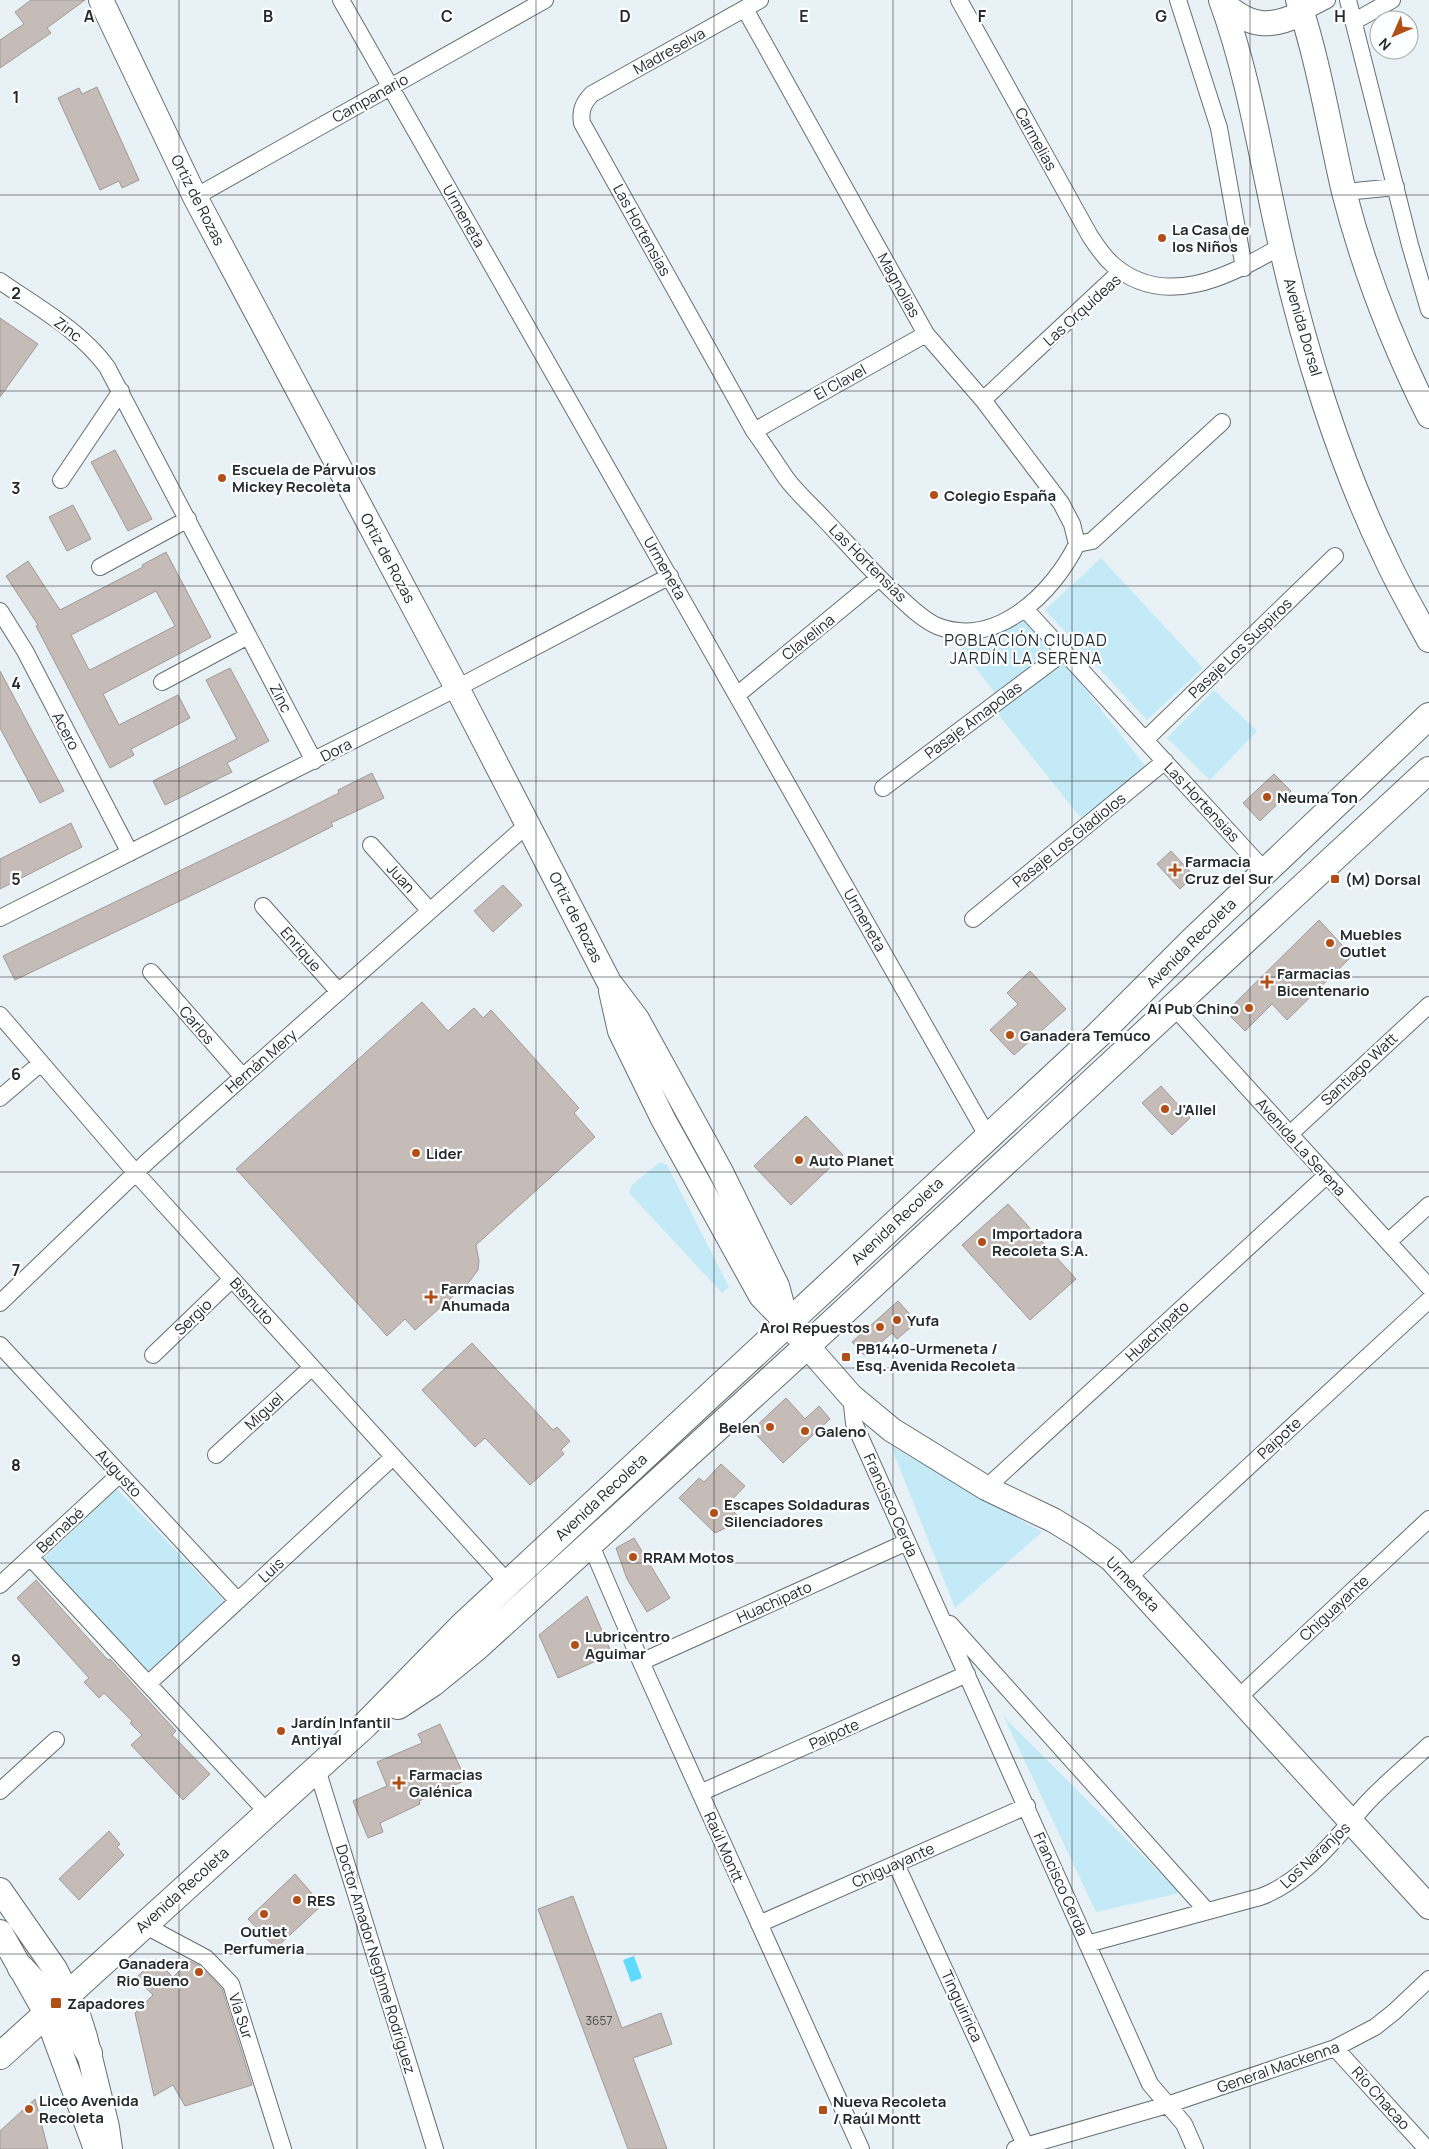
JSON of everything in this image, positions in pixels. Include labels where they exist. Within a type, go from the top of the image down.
[{"type":"main road","name":"Avenida Recoleta","points":[[0,2056],[68,1992],[365,1725],[436,1652],[508,1583],[1098,1035],[1265,871],[1429,716]]},
{"type":"main road","name":"Avenida Recoleta","points":[[365,1725],[410,1699],[454,1666],[808,1346],[1429,770]]},
{"type":"main road","points":[[984,1183],[993,1158],[988,1137]]},
{"type":"main road","points":[[21,1968],[42,1989],[51,1994],[68,1992]]},
{"type":"main road","points":[[46,2013],[54,2013],[68,2022],[89,2053]]},
{"type":"street","name":"Ortiz de Rozas","points":[[101,0],[195,197],[457,688],[609,982],[637,1019],[721,1172],[777,1286],[787,1323]]},
{"type":"street","name":"Urmeneta","points":[[341,0],[988,1137]]},
{"type":"street","name":"Campanario","points":[[195,197],[545,0]]},
{"type":"street","name":"Madreselva","points":[[582,108],[592,94],[760,0]]},
{"type":"street","name":"Carmelias","points":[[959,0],[1090,236],[1110,263],[1121,271]]},
{"type":"street","points":[[1178,0],[1219,128],[1244,268]]},
{"type":"street","points":[[1222,2],[1236,15],[1252,22],[1279,23],[1300,7],[1327,0]]},
{"type":"street","points":[[1348,0],[1429,310]]},
{"type":"street","points":[[1355,21],[1392,0]]},
{"type":"street","name":"Avenida Dorsal","points":[[1222,2],[1244,80],[1281,246],[1306,340],[1335,433],[1385,556],[1429,640]]},
{"type":"street","points":[[1300,7],[1344,192],[1364,263],[1411,380],[1429,416]]},
{"type":"street","name":"Magnolias","points":[[745,9],[926,334],[983,400],[1061,504],[1072,524],[1077,544]]},
{"type":"street","name":"Las Hortensias","points":[[582,108],[582,123],[754,430],[787,479],[879,578],[914,610],[936,625],[963,632],[988,629],[1001,625],[1025,609],[1265,871]]},
{"type":"street","points":[[1344,192],[1396,187]]},
{"type":"street","name":"Las Orquídeas","points":[[983,400],[1121,271],[1150,284],[1179,286],[1210,282],[1244,268],[1281,246]]},
{"type":"street","name":"Zinc","points":[[0,281],[89,345],[107,367],[314,761]]},
{"type":"street","name":"El Clavel","points":[[754,430],[926,334]]},
{"type":"street","points":[[60,480],[121,391]]},
{"type":"street","points":[[1025,609],[1067,564],[1077,544],[1092,541],[1222,422]]},
{"type":"street","points":[[100,567],[188,519]]},
{"type":"street","name":"Pasaje Los Suspiros","points":[[1145,740],[1335,556]]},
{"type":"street","name":"Dora","points":[[0,918],[314,761],[670,576]]},
{"type":"street","name":"Clavelina","points":[[737,695],[879,578]]},
{"type":"street","name":"Acero","points":[[0,611],[25,651],[130,853]]},
{"type":"street","points":[[162,682],[248,636]]},
{"type":"street","name":"Pasaje Amapolas","points":[[883,788],[1064,652]]},
{"type":"street","name":"Pasaje Los Gladiolos","points":[[973,919],[1165,761]]},
{"type":"street","name":"Hernán Mery","points":[[0,1303],[135,1172],[528,824]]},
{"type":"street","name":"Juan","points":[[371,845],[430,911]]},
{"type":"street","name":"Enrique","points":[[264,906],[339,992]]},
{"type":"street","name":"Carlos","points":[[151,972],[243,1077]]},
{"type":"street","name":"Santiago Watt","points":[[1290,1134],[1429,1005]]},
{"type":"street","name":"Avenida La Serena","points":[[1174,1007],[1429,1286]]},
{"type":"street","name":"Bismuto","points":[[0,1015],[135,1172],[508,1583]]},
{"type":"street","points":[[0,1098],[41,1063]]},
{"type":"street","name":"Huachipato","points":[[986,1488],[1327,1175]]},
{"type":"street","points":[[1388,1242],[1429,1205]]},
{"type":"street","name":"Sergio","points":[[154,1355],[232,1279]]},
{"type":"street","name":"Paipote","points":[[1129,1576],[1429,1300]]},
{"type":"street","name":"Urmeneta","points":[[787,1323],[852,1396],[892,1430],[986,1488],[1053,1520],[1081,1537],[1111,1559],[1129,1576],[1429,1906]]},
{"type":"street","name":"Augusto","points":[[0,1345],[238,1601]]},
{"type":"street","name":"Miguel","points":[[216,1455],[312,1366]]},
{"type":"street","name":"Francisco Cerda","points":[[852,1396],[854,1422],[1150,2084],[1184,2124],[1195,2149]]},
{"type":"street","name":"Luis","points":[[148,1683],[393,1457]]},
{"type":"street","name":"Bernabé","points":[[0,1585],[120,1474]]},
{"type":"street","name":"Chiguayante","points":[[1239,1697],[1429,1519]]},
{"type":"street","name":"Huachipato","points":[[641,1662],[907,1542]]},
{"type":"street","name":"Raúl Montt","points":[[590,1543],[641,1662],[860,2149]]},
{"type":"street","points":[[30,1557],[268,1813]]},
{"type":"street","name":"Francisco Cerda","points":[[940,1612],[1207,1911]]},
{"type":"street","name":"Paipote","points":[[700,1793],[967,1674]]},
{"type":"street","points":[[0,1791],[56,1740]]},
{"type":"street","name":"Los Naranjos","points":[[1087,1944],[1260,1897],[1280,1889],[1338,1839],[1366,1804],[1429,1745]]},
{"type":"street","name":"Doctor Amador Neghme Rodríguez","points":[[317,1768],[435,2149]]},
{"type":"street","name":"Chiguayante","points":[[759,1924],[1027,1806]]},
{"type":"street","name":"Tinguiririca","points":[[896,1864],[1023,2148]]},
{"type":"street","points":[[0,1890],[55,1969],[78,2015],[107,2128],[110,2149]]},
{"type":"street","name":"Vía Sur","points":[[144,1925],[206,1958],[231,1984],[283,2149]]},
{"type":"street","points":[[0,1932],[46,2013],[96,2149]]},
{"type":"street","name":"General Mackenna","points":[[1023,2148],[1167,2105],[1336,2048],[1374,2027],[1394,2012],[1429,1979]]},
{"type":"street","name":"Río Chacao","points":[[1336,2048],[1427,2149]]},
{"type":"shaded area","points":[[1101,558],[1203,668],[1147,720],[1045,610]]},
{"type":"shaded area","points":[[1025,614],[1051,650],[995,693],[959,646],[987,642]]},
{"type":"shaded area","points":[[1063,661],[1146,767],[1081,818],[997,713]]},
{"type":"shaded area","points":[[1214,690],[1257,731],[1210,780],[1167,738]]},
{"type":"shaded area","points":[[660,1162],[667,1165],[729,1287],[722,1293],[629,1193],[632,1185]]},
{"type":"shaded area","points":[[891,1446],[1042,1532],[955,1608]]},
{"type":"shaded area","points":[[117,1489],[227,1604],[152,1675],[42,1560]]},
{"type":"shaded area","points":[[1004,1717],[1180,1893],[1096,1912]]},
{"type":"water","points":[[634,1956],[642,1978],[631,1982],[623,1960]]},
{"type":"building","points":[[31,0],[85,0],[47,28],[51,33],[0,68],[0,40],[24,24],[15,12]]},
{"type":"building","points":[[97,87],[139,180],[122,188],[119,181],[100,190],[58,98],[79,88],[82,94]]},
{"type":"building","points":[[0,318],[38,344],[0,397]]},
{"type":"building","points":[[115,450],[152,519],[128,531],[91,462]]},
{"type":"building","points":[[73,505],[91,539],[67,551],[49,517]]},
{"type":"building","points":[[166,552],[211,637],[103,694],[119,725],[178,695],[190,718],[131,749],[134,755],[110,768],[36,626],[38,625],[6,576],[28,561],[60,610],[143,567],[142,565]],"holes":[[[156,591],[175,626],[90,670],[71,635]]]},
{"type":"building","points":[[230,668],[269,741],[227,763],[232,772],[165,805],[153,781],[237,739],[206,680]]},
{"type":"building","points":[[0,671],[64,791],[40,803],[0,728]]},
{"type":"building","points":[[372,773],[384,798],[331,823],[333,826],[282,852],[15,980],[3,956],[287,819],[339,793],[338,790]]},
{"type":"building","name":"Neuma Ton","points":[[1274,774],[1291,791],[1260,821],[1243,803]]},
{"type":"building","points":[[71,823],[82,847],[0,889],[0,859]]},
{"type":"building","name":"Farmacia Cruz del Sur","points":[[1171,851],[1194,876],[1180,889],[1157,864]]},
{"type":"building","points":[[503,885],[522,905],[493,932],[474,911]]},
{"type":"building","points":[[1319,920],[1352,956],[1287,1020],[1272,1004],[1245,1031],[1226,1012]]},
{"type":"building","points":[[1030,971],[1066,1009],[1014,1055],[990,1030],[1018,1004],[1007,993]]},
{"type":"building","name":"Lider","points":[[422,1002],[448,1031],[474,1008],[483,1018],[491,1010],[579,1108],[574,1113],[595,1137],[476,1245],[479,1261],[478,1270],[469,1282],[415,1330],[405,1319],[387,1336],[236,1169]]},
{"type":"building","name":"J'Allel","points":[[1161,1086],[1190,1118],[1172,1135],[1142,1103]]},
{"type":"building","name":"Auto Planet","points":[[806,1116],[843,1155],[791,1205],[754,1166]]},
{"type":"building","points":[[1008,1204],[1076,1279],[1030,1320],[962,1245]]},
{"type":"building","points":[[898,1301],[917,1322],[897,1339],[892,1333],[865,1356],[852,1342]]},
{"type":"building","points":[[472,1343],[553,1430],[557,1427],[570,1441],[561,1450],[564,1454],[530,1485],[485,1438],[475,1447],[422,1390]]},
{"type":"building","points":[[786,1398],[805,1419],[819,1406],[830,1419],[783,1463],[752,1430]]},
{"type":"building","name":"Escapes Soldaduras Silenciadores","points":[[721,1464],[745,1486],[727,1505],[742,1520],[715,1533],[679,1498],[699,1478],[704,1482]]},
{"type":"building","points":[[634,1538],[670,1598],[647,1612],[627,1579],[616,1548]]},
{"type":"building","points":[[36,1580],[108,1660],[110,1659],[176,1731],[172,1735],[210,1774],[183,1800],[131,1745],[142,1735],[130,1723],[132,1721],[104,1693],[99,1698],[84,1682],[89,1678],[17,1598]]},
{"type":"building","name":"Lubricentro Aguimar","points":[[587,1596],[612,1654],[558,1678],[539,1635]]},
{"type":"building","points":[[440,1724],[466,1780],[419,1801],[420,1804],[380,1823],[383,1832],[368,1838],[353,1801],[387,1786],[377,1762],[422,1743],[418,1734]]},
{"type":"building","points":[[109,1831],[120,1844],[117,1847],[124,1855],[79,1900],[59,1879]]},
{"type":"building","points":[[295,1874],[322,1905],[276,1948],[248,1919]]},
{"type":"building","points":[[573,1896],[622,2028],[661,2013],[672,2044],[633,2058],[667,2149],[628,2149],[538,1909]]},
{"type":"building","points":[[155,1959],[173,1977],[190,1961],[200,1966],[222,1989],[252,2085],[185,2106],[173,2085],[154,2096],[135,2013],[153,1995],[136,1978]]},
{"type":"building","name":"Liceo Avenida Recoleta","points":[[35,2099],[48,2149],[0,2149],[0,2131]]},
{"type":"place","name":"La Casa de los Niños","points":[[1162,238]]},
{"type":"place","name":"Escuela de Párvulos Mickey Recoleta","points":[[222,478]]},
{"type":"place","name":"Colegio España","points":[[934,495]]},
{"type":"place","name":"Neuma Ton","points":[[1267,797]]},
{"type":"place","name":"Farmacia Cruz del Sur","points":[[1175,870]]},
{"type":"place","name":"(M) Dorsal","points":[[1335,879]]},
{"type":"place","name":"Muebles Outlet","points":[[1330,943]]},
{"type":"place","name":"Farmacias Bicentenario","points":[[1267,982]]},
{"type":"place","name":"Al Pub Chino","points":[[1249,1008]]},
{"type":"place","name":"Ganadera Temuco","points":[[1010,1035]]},
{"type":"place","name":"J'Allel","points":[[1165,1109]]},
{"type":"place","name":"Lider","points":[[416,1153]]},
{"type":"place","name":"Auto Planet","points":[[799,1160]]},
{"type":"place","name":"Importadora Recoleta S.A.","points":[[982,1242]]},
{"type":"place","name":"Farmacias Ahumada","points":[[431,1297]]},
{"type":"place","name":"Yufa","points":[[897,1320]]},
{"type":"place","name":"Arol Repuestos","points":[[880,1327]]},
{"type":"place","name":"PB1440-Urmeneta / Esq. Avenida Recoleta","points":[[846,1357]]},
{"type":"place","name":"Belen","points":[[770,1427]]},
{"type":"place","name":"Galeno","points":[[805,1431]]},
{"type":"place","name":"Escapes Soldaduras Silenciadores","points":[[714,1513]]},
{"type":"place","name":"RRAM Motos","points":[[633,1557]]},
{"type":"place","name":"Lubricentro Aguimar","points":[[575,1645]]},
{"type":"place","name":"Jardín Infantil Antiyal","points":[[281,1731]]},
{"type":"place","name":"Farmacias Galénica","points":[[399,1783]]},
{"type":"place","name":"RES","points":[[297,1900]]},
{"type":"place","name":"Outlet Perfumeria","points":[[264,1914]]},
{"type":"place","name":"Ganadera Rio Bueno","points":[[199,1972]]},
{"type":"place","name":"Zapadores","points":[[56,2003]]},
{"type":"place","name":"Liceo Avenida Recoleta","points":[[29,2109]]},
{"type":"place","name":"Nueva Recoleta / Raúl Montt","points":[[823,2110]]},
{"type":"district","name":"POBLACIÓN CIUDAD JARDÍN LA SERENA","points":[[1026,649]]}]
